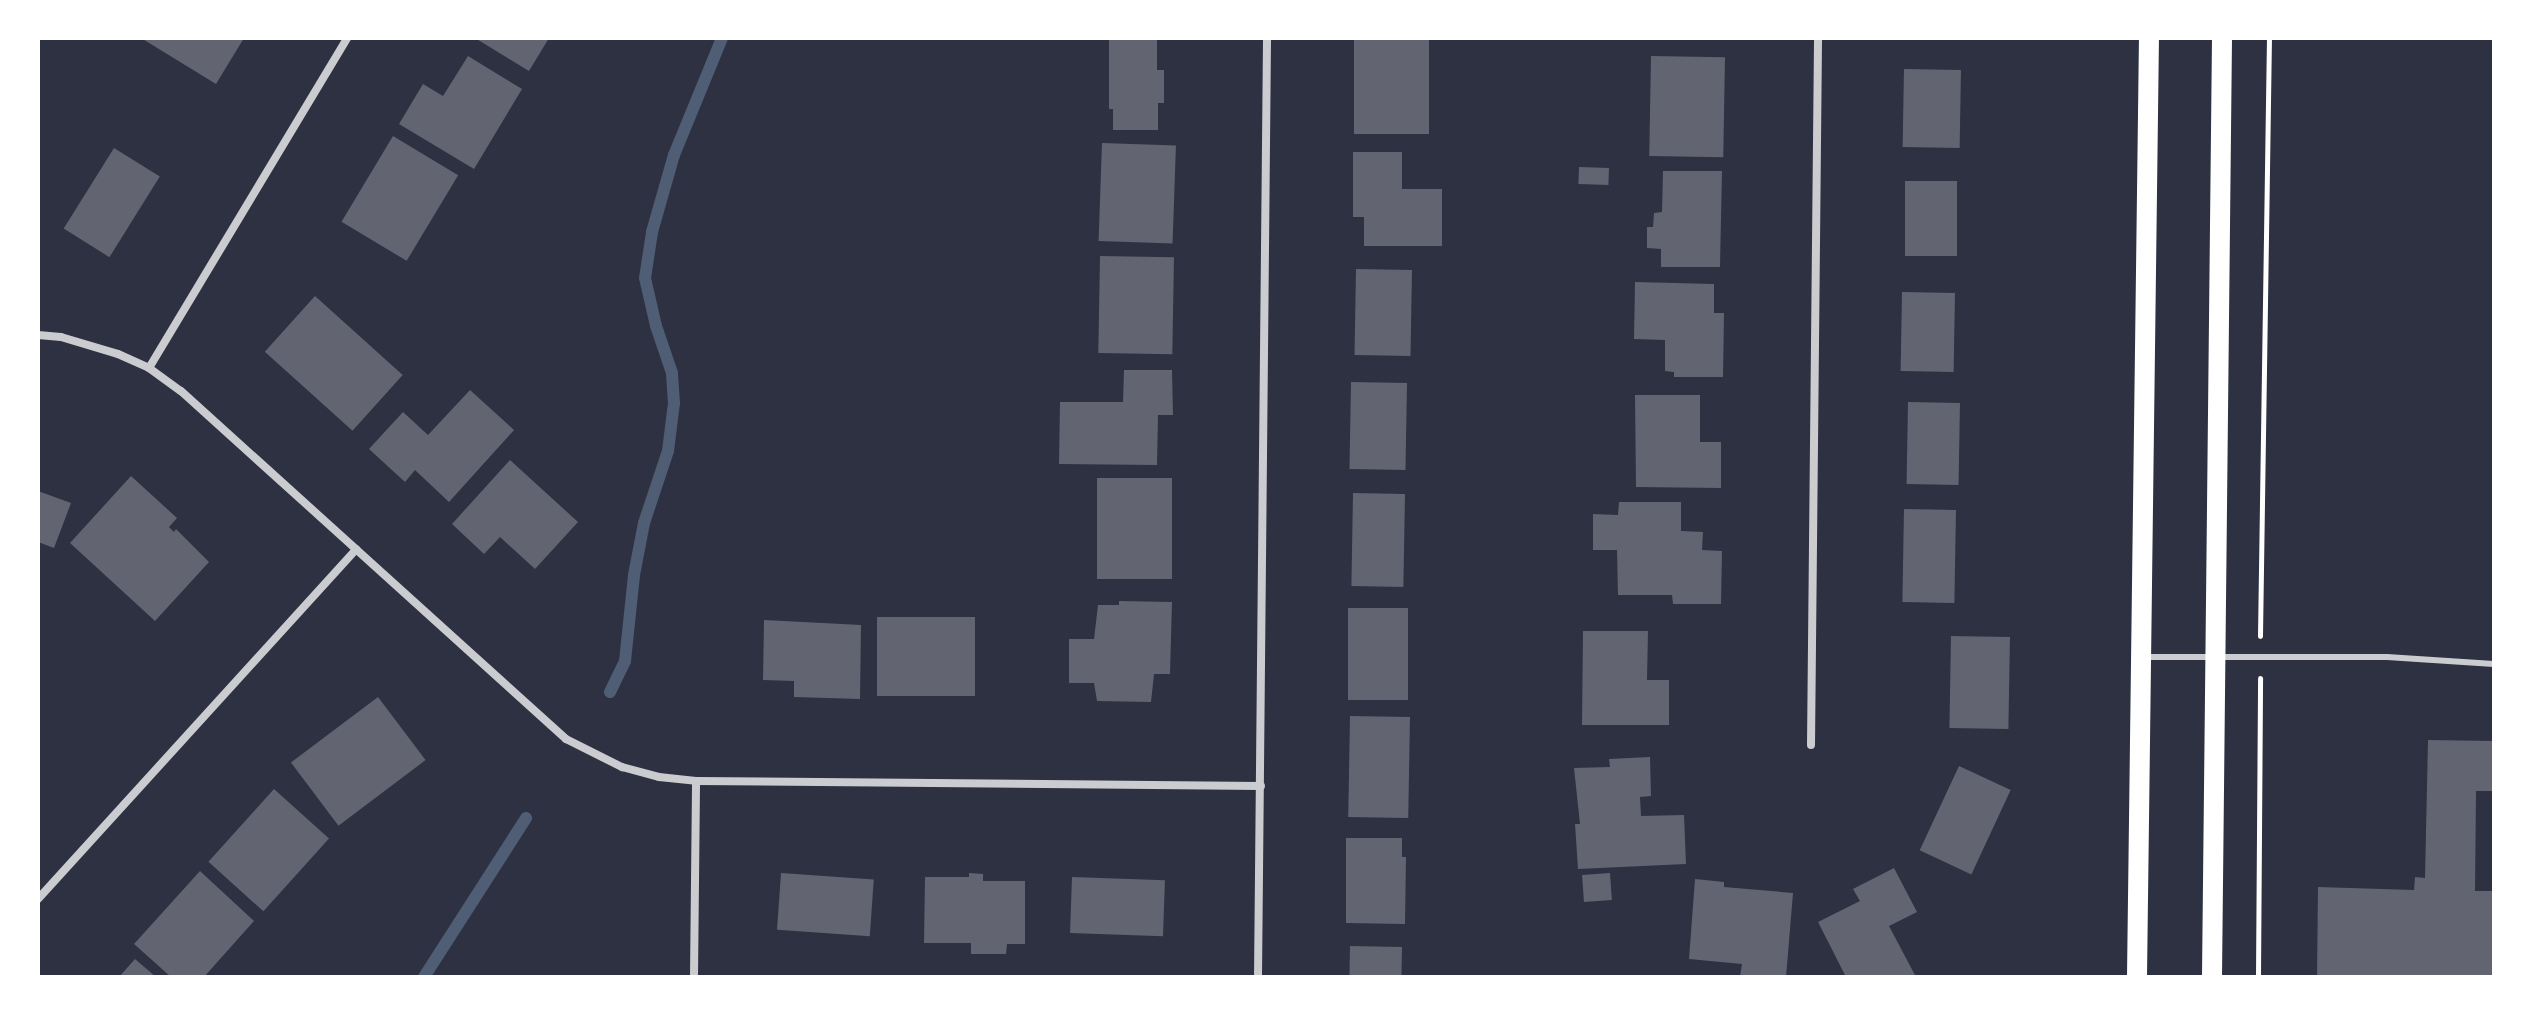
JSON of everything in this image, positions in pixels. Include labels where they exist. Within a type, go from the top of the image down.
[{"type":"main road","points":[[2137,977],[2149,38]]},
{"type":"main road","points":[[2212,977],[2218,658],[2222,38]]},
{"type":"street","points":[[149,368],[347,38]]},
{"type":"street","points":[[1258,977],[1267,38]]},
{"type":"street","points":[[1811,745],[1818,38]]},
{"type":"street","points":[[38,335],[92,345],[149,368],[181,391],[566,739],[622,767],[659,777],[696,781],[1261,786]]},
{"type":"street","points":[[38,899],[356,549]]},
{"type":"street","points":[[694,977],[696,781]]},
{"type":"lane","points":[[2141,657],[2387,657],[2494,664]]},
{"type":"path","points":[[2258,977],[2269,38]]},
{"type":"building","points":[[141,38],[244,38],[216,84]]},
{"type":"building","points":[[475,38],[549,38],[529,71]]},
{"type":"building","points":[[1109,38],[1157,38],[1157,70],[1164,70],[1164,103],[1158,103],[1158,130],[1113,130],[1113,109],[1109,109]]},
{"type":"building","points":[[1354,38],[1429,38],[1429,134],[1354,134]]},
{"type":"building","points":[[468,56],[522,89],[474,169],[399,124],[423,84],[443,96]]},
{"type":"building","points":[[1651,56],[1725,57],[1723,157],[1649,156]]},
{"type":"building","points":[[1904,69],[1961,70],[1960,148],[1903,147]]},
{"type":"building","points":[[393,136],[458,175],[407,261],[341,222]]},
{"type":"building","points":[[1102,143],[1176,146],[1173,244],[1099,241]]},
{"type":"building","points":[[114,148],[160,177],[109,257],[64,229]]},
{"type":"building","points":[[1353,152],[1402,152],[1402,189],[1442,189],[1442,246],[1364,246],[1364,217],[1353,217]]},
{"type":"building","points":[[1579,167],[1609,168],[1608,185],[1578,184]]},
{"type":"building","points":[[1663,171],[1722,171],[1720,267],[1661,267],[1661,249],[1647,248],[1647,227],[1653,227],[1654,213],[1662,212]]},
{"type":"building","points":[[1905,181],[1957,181],[1957,256],[1905,256]]},
{"type":"building","points":[[1100,256],[1174,257],[1172,354],[1098,353]]},
{"type":"building","points":[[1356,269],[1412,270],[1410,356],[1354,355]]},
{"type":"building","points":[[1635,282],[1714,284],[1714,313],[1724,313],[1723,377],[1674,377],[1674,372],[1665,371],[1665,340],[1634,339]]},
{"type":"building","points":[[1902,292],[1955,293],[1954,372],[1901,371]]},
{"type":"building","points":[[315,296],[403,375],[353,431],[265,352]]},
{"type":"building","points":[[1124,370],[1172,370],[1173,415],[1158,415],[1157,465],[1059,464],[1060,402],[1123,402]]},
{"type":"building","points":[[1351,382],[1407,383],[1405,470],[1349,469]]},
{"type":"building","points":[[470,390],[514,430],[449,502],[415,470],[405,482],[369,449],[403,412],[428,435]]},
{"type":"building","points":[[1635,395],[1700,395],[1700,442],[1721,442],[1721,488],[1636,487]]},
{"type":"building","points":[[1908,402],[1960,403],[1959,485],[1907,484]]},
{"type":"building","points":[[510,460],[578,522],[535,569],[500,537],[484,554],[452,524]]},
{"type":"building","points":[[131,476],[177,518],[169,527],[174,532],[176,529],[209,562],[155,621],[70,543]]},
{"type":"building","points":[[1097,478],[1172,478],[1172,579],[1097,579]]},
{"type":"building","points":[[38,491],[71,503],[54,548],[38,542]]},
{"type":"building","points":[[1353,493],[1405,494],[1403,587],[1351,586]]},
{"type":"building","points":[[1619,502],[1681,502],[1681,531],[1703,532],[1702,550],[1722,551],[1721,604],[1673,604],[1672,595],[1618,595],[1617,550],[1593,550],[1593,514],[1618,515]]},
{"type":"building","points":[[1904,509],[1956,510],[1954,603],[1902,602]]},
{"type":"building","points":[[1119,601],[1172,602],[1170,674],[1154,674],[1151,702],[1097,701],[1094,683],[1069,683],[1069,639],[1094,639],[1098,605],[1119,605]]},
{"type":"building","points":[[1348,608],[1408,608],[1408,700],[1348,700]]},
{"type":"building","points":[[877,617],[975,617],[975,696],[877,696]]},
{"type":"building","points":[[764,620],[861,625],[860,699],[794,697],[794,681],[763,680]]},
{"type":"building","points":[[1583,631],[1648,631],[1647,680],[1669,680],[1669,725],[1582,725]]},
{"type":"building","points":[[1951,636],[2010,637],[2008,729],[1949,728]]},
{"type":"building","points":[[378,697],[426,760],[338,826],[291,763]]},
{"type":"building","points":[[1350,716],[1410,717],[1408,818],[1348,817]]},
{"type":"building","points":[[2428,740],[2494,741],[2494,791],[2476,791],[2475,891],[2494,891],[2494,977],[2317,977],[2318,887],[2414,890],[2415,877],[2425,878]]},
{"type":"building","points":[[1650,757],[1651,796],[1640,797],[1641,816],[1684,815],[1686,864],[1578,869],[1575,824],[1580,824],[1574,768],[1610,767],[1609,759]]},
{"type":"building","points":[[1959,766],[2011,790],[1971,874],[1920,850]]},
{"type":"building","points":[[274,789],[329,839],[263,911],[208,862]]},
{"type":"building","points":[[1346,838],[1402,838],[1402,857],[1406,857],[1405,924],[1346,923]]},
{"type":"building","points":[[1894,868],[1917,912],[1889,926],[1916,977],[1846,977],[1818,922],[1860,901],[1853,889]]},
{"type":"building","points":[[200,871],[254,921],[204,977],[171,977],[134,944]]},
{"type":"building","points":[[781,873],[874,879],[870,936],[777,930]]},
{"type":"building","points":[[969,873],[983,874],[983,881],[1025,881],[1025,944],[1007,944],[1006,954],[971,954],[971,943],[924,943],[925,877],[969,877]]},
{"type":"building","points":[[1610,873],[1612,900],[1584,902],[1582,875]]},
{"type":"building","points":[[1072,877],[1165,880],[1163,936],[1070,933]]},
{"type":"building","points":[[1695,879],[1724,882],[1724,887],[1793,893],[1786,977],[1740,977],[1742,964],[1689,959]]},
{"type":"building","points":[[1350,946],[1402,947],[1401,977],[1349,977]]},
{"type":"building","points":[[135,959],[156,977],[119,977]]},
{"type":"waterway","points":[[610,692],[625,661],[634,575],[644,523],[668,451],[674,403],[672,373],[656,326],[645,278],[652,232],[674,155],[722,38]]},
{"type":"waterway","points":[[424,977],[526,818]]}]
